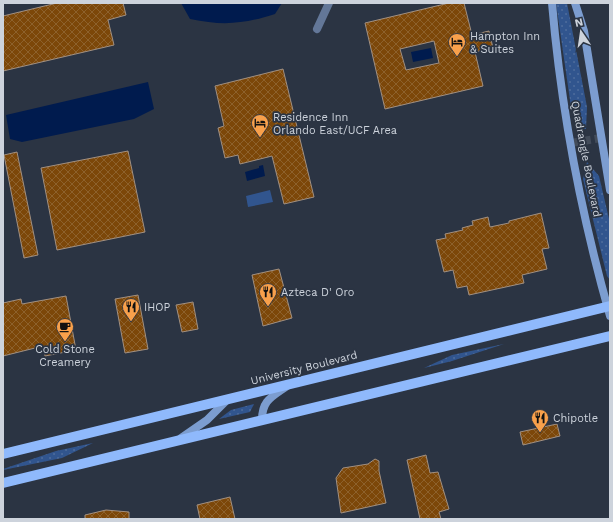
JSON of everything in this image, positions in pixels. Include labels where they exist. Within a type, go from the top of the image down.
[{"type":"main road","name":"University Boulevard","points":[[3,454],[289,384],[609,310]]},
{"type":"main road","points":[[3,483],[610,336]]},
{"type":"street","points":[[317,29],[330,3]]},
{"type":"street","name":"Quadrangle Boulevard","points":[[552,3],[556,43],[571,143],[584,213],[609,310]]},
{"type":"street","name":"Quadrangle Boulevard","points":[[575,3],[584,31],[610,190]]},
{"type":"street","points":[[262,420],[262,409],[266,401],[289,384]]},
{"type":"street","points":[[177,441],[207,420],[227,400]]},
{"type":"shaded area","points":[[181,3],[282,3],[275,14],[243,22],[213,23],[190,19]]},
{"type":"shaded area","points":[[556,3],[567,3],[587,107],[586,129],[582,129],[571,107]]},
{"type":"shaded area","points":[[431,48],[433,58],[413,62],[411,52]]},
{"type":"shaded area","points":[[148,82],[154,109],[134,119],[22,142],[10,139],[6,115]]},
{"type":"shaded area","points":[[587,162],[599,176],[610,223],[610,280],[607,276],[583,179]]},
{"type":"shaded area","points":[[263,165],[265,176],[247,181],[245,172],[259,168],[259,166]]},
{"type":"shaded area","points":[[270,190],[273,202],[248,207],[246,196]]},
{"type":"shaded area","points":[[504,344],[452,361],[424,368],[452,355]]},
{"type":"shaded area","points":[[254,404],[250,412],[219,419],[231,410]]},
{"type":"shaded area","points":[[93,443],[62,458],[3,470],[56,451]]},
{"type":"building","points":[[57,3],[123,3],[126,15],[108,20],[114,45],[3,71],[3,16]]},
{"type":"building","name":"Hampton Inn & Suites","points":[[449,3],[464,3],[472,35],[489,31],[493,48],[475,52],[483,86],[385,109],[365,23]],"holes":[[[434,41],[439,63],[406,70],[400,49]]]},
{"type":"building","name":"Residence Inn Orlando East/UCF Area","points":[[283,69],[314,197],[284,204],[272,156],[240,164],[238,155],[225,158],[218,128],[224,126],[215,86]]},
{"type":"building","points":[[128,151],[145,232],[57,250],[41,168]]},
{"type":"building","points":[[17,152],[38,255],[24,258],[4,155]]},
{"type":"building","points":[[541,213],[549,248],[542,249],[547,269],[522,275],[524,283],[469,295],[467,286],[457,288],[453,270],[444,272],[436,240],[446,238],[445,234],[463,230],[462,228],[473,225],[472,221],[488,217],[490,227]]},
{"type":"building","points":[[279,269],[292,318],[263,326],[252,275]]},
{"type":"building","points":[[138,295],[148,349],[125,353],[115,299]]},
{"type":"building","points":[[66,296],[76,350],[45,356],[43,346],[3,356],[3,303],[21,299],[22,304]]},
{"type":"building","points":[[193,302],[198,329],[182,332],[176,305]]},
{"type":"building","points":[[557,424],[560,436],[523,445],[520,432]]},
{"type":"building","points":[[426,455],[430,473],[438,472],[449,509],[439,512],[441,519],[420,519],[407,460]]},
{"type":"building","points":[[375,459],[379,461],[379,471],[386,503],[341,513],[336,478],[343,468],[368,464]]},
{"type":"building","points":[[230,497],[235,519],[200,519],[197,505]]},
{"type":"building","points":[[106,510],[129,512],[129,519],[85,519],[85,515]]},
{"type":"tunnel","points":[[571,143],[601,138]]},
{"type":"place","name":"Hampton Inn & Suites","points":[[457,57]]},
{"type":"place","name":"Residence Inn Orlando East/UCF Area","points":[[260,138]]},
{"type":"place","name":"Azteca D' Oro","points":[[268,307]]},
{"type":"place","name":"IHOP","points":[[131,322]]},
{"type":"place","name":"Cold Stone Creamery","points":[[65,342]]},
{"type":"place","name":"Chipotle","points":[[540,433]]}]
